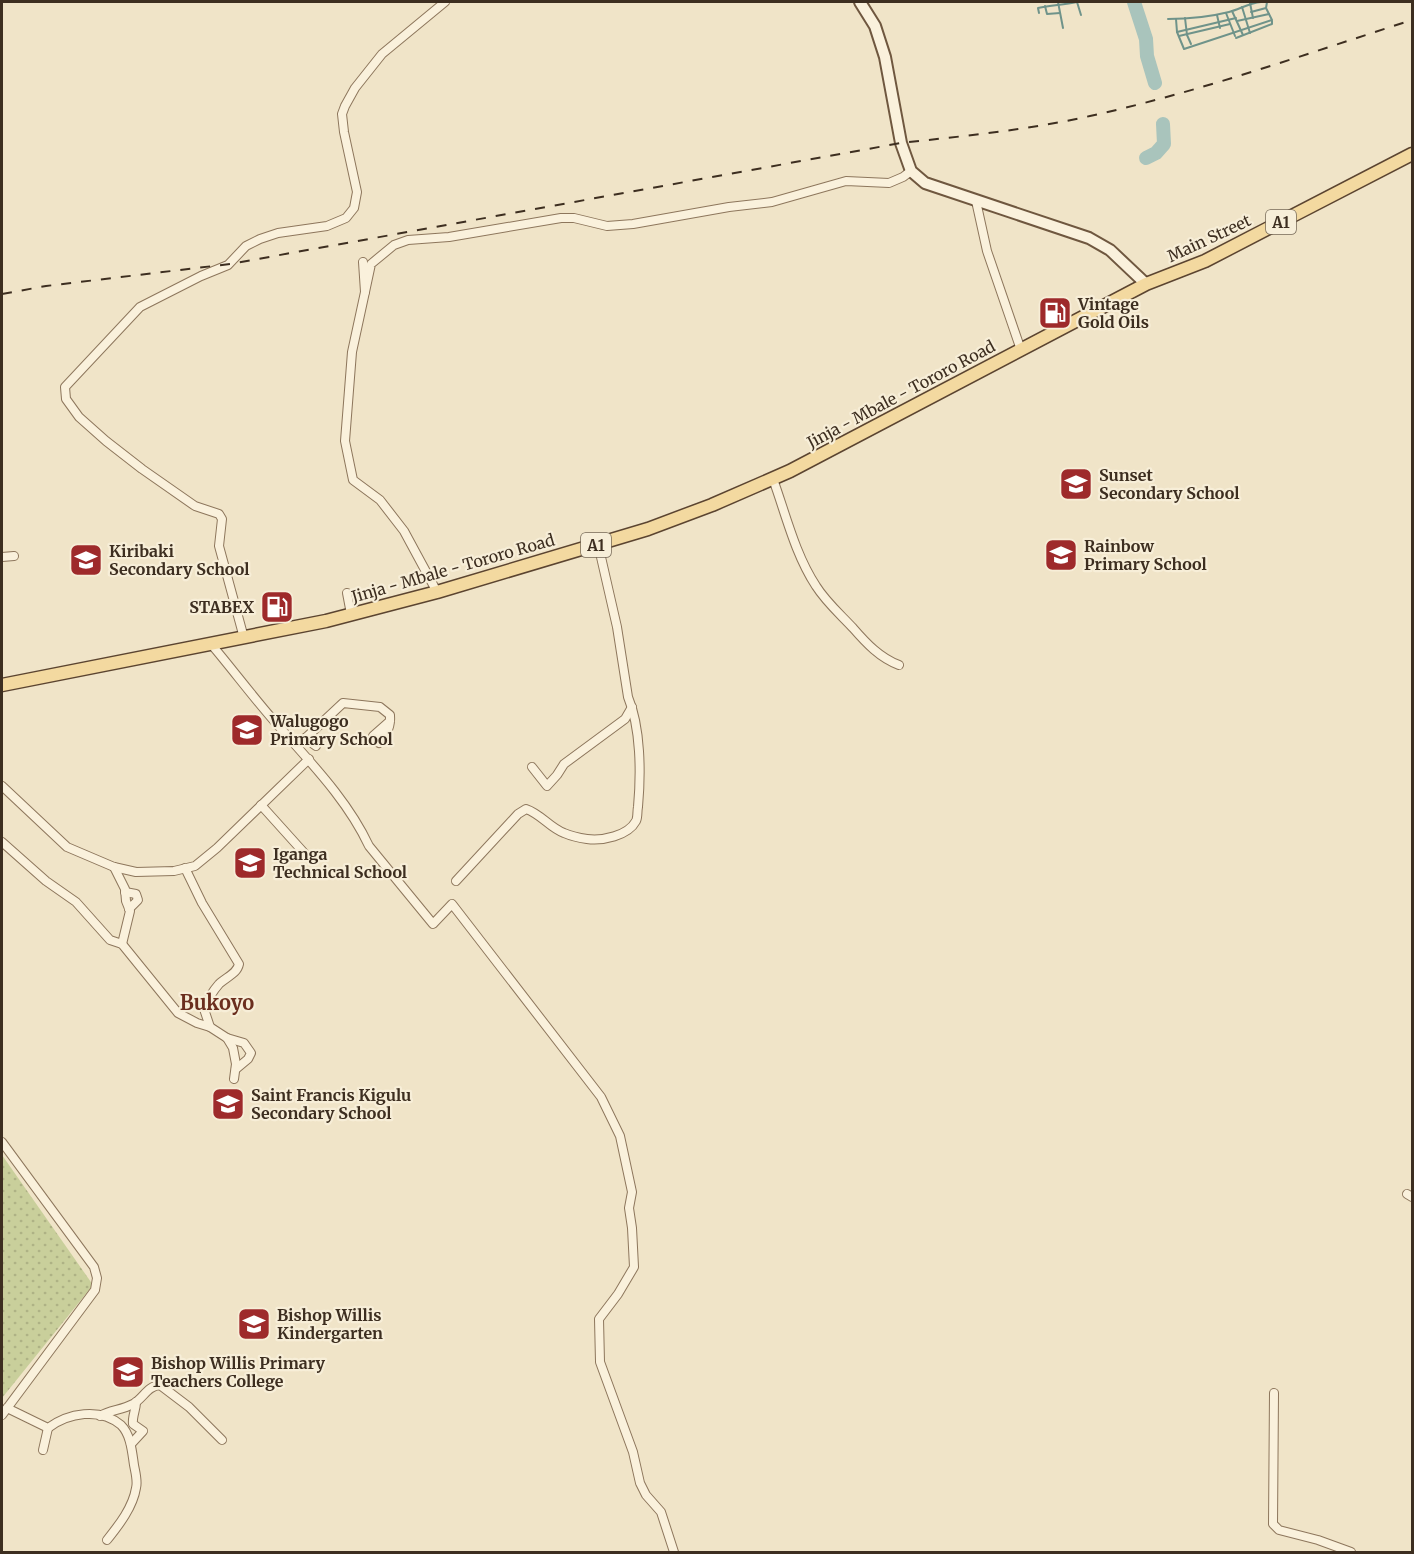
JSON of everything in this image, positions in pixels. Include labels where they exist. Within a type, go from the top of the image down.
[{"type":"main road","points":[[860,2],[875,26],[885,57],[901,143],[911,171],[925,183],[1089,238],[1110,250],[1146,284]]},
{"type":"main road","name":"Main Street","points":[[1146,284],[1205,261],[1413,154]]},
{"type":"main road","name":"Jinja - Mbale - Tororo Road","points":[[2,685],[244,638],[351,614],[437,592],[658,525],[773,479],[1146,284]]},
{"type":"street","points":[[244,638],[219,546],[222,519],[219,514],[195,506],[106,441],[79,417],[66,399],[65,387],[140,307],[195,278],[228,265],[246,246],[260,238],[327,226],[346,218],[354,208],[357,192],[344,132],[342,114],[345,106],[355,88],[382,54],[445,2]]},
{"type":"street","points":[[437,592],[404,531],[380,500],[353,480],[345,441],[352,352],[371,264],[394,245],[408,240],[449,237],[561,218],[574,218],[607,226],[633,224],[772,202],[846,181],[889,183],[911,171]]},
{"type":"street","points":[[976,201],[987,251],[1021,350]]},
{"type":"street","points":[[363,262],[365,292]]},
{"type":"street","points":[[773,479],[788,526],[815,585],[864,641],[883,658],[899,665]]},
{"type":"street","points":[[456,881],[518,814],[526,809],[536,812],[563,833],[589,839],[609,838],[627,830],[636,820],[639,756],[617,627],[598,544]]},
{"type":"street","points":[[2,557],[14,556]]},
{"type":"street","points":[[347,593],[351,614]]},
{"type":"street","points":[[211,644],[269,715],[309,759],[362,831],[369,846],[433,924],[452,904],[601,1097],[620,1136],[632,1192],[629,1208],[633,1228],[634,1267],[598,1319],[600,1362],[626,1433],[640,1483],[646,1495],[661,1512],[674,1552]]},
{"type":"street","points":[[297,746],[343,703],[380,707],[390,715],[390,721]]},
{"type":"street","points":[[532,767],[547,786],[564,764],[626,719],[632,707]]},
{"type":"street","points":[[305,738],[316,747]]},
{"type":"street","points":[[2,786],[67,847],[114,867],[136,872],[174,871],[195,866],[217,848],[309,759]]},
{"type":"street","points":[[261,805],[306,855]]},
{"type":"street","points":[[2,842],[46,881],[76,902],[110,940],[122,944],[178,1013],[210,1027],[227,1038],[244,1043],[251,1053],[248,1059],[236,1069]]},
{"type":"street","points":[[114,867],[125,892],[129,909],[122,944]]},
{"type":"street","points":[[185,868],[202,903],[239,964],[234,973],[222,981],[209,996],[204,1009],[210,1027]]},
{"type":"street","points":[[125,892],[136,894],[138,900],[129,909]]},
{"type":"street","points":[[227,1038],[233,1048],[236,1069],[234,1079]]},
{"type":"street","points":[[2,1142],[94,1267],[97,1278],[95,1290],[2,1415]]},
{"type":"street","points":[[100,1416],[136,1402],[148,1390],[160,1385],[171,1391],[222,1440]]},
{"type":"street","points":[[1274,1393],[1273,1524],[1279,1530],[1318,1540],[1351,1552]]},
{"type":"street","points":[[131,1444],[142,1431],[133,1424],[132,1418],[136,1402]]},
{"type":"street","points":[[7,1408],[48,1428]]},
{"type":"street","points":[[44,1450],[48,1428],[60,1419],[85,1413],[100,1416],[121,1426],[131,1444],[137,1487],[124,1518],[107,1540]]},
{"type":"green space","points":[[2,1155],[93,1285],[2,1398]]},
{"type":"waterway","points":[[1058,2],[1063,28]]},
{"type":"waterway","points":[[1039,13],[1038,8],[1077,2],[1081,15]]},
{"type":"waterway","points":[[1134,2],[1146,39],[1147,56],[1155,83]]},
{"type":"waterway","points":[[1168,19],[1214,15],[1261,2]]},
{"type":"waterway","points":[[1176,19],[1177,32],[1184,49],[1272,20],[1266,8],[1267,2]]},
{"type":"waterway","points":[[1250,3],[1253,18]]},
{"type":"waterway","points":[[1045,6],[1047,14],[1060,13]]},
{"type":"waterway","points":[[1242,7],[1250,33]]},
{"type":"waterway","points":[[1251,12],[1266,8]]},
{"type":"waterway","points":[[1232,11],[1243,35]]},
{"type":"waterway","points":[[1226,13],[1235,36]]},
{"type":"waterway","points":[[1237,21],[1269,14]]},
{"type":"waterway","points":[[1217,15],[1220,28]]},
{"type":"waterway","points":[[1185,18],[1187,35],[1191,44]]},
{"type":"waterway","points":[[1177,32],[1236,18]]},
{"type":"waterway","points":[[1236,38],[1272,24],[1272,21]]},
{"type":"waterway","points":[[1179,36],[1230,24]]},
{"type":"waterway","points":[[1146,158],[1156,153],[1164,144],[1163,124]]},
{"type":"railway","points":[[2,294],[46,286],[230,264],[901,143],[1067,121],[1212,84],[1412,20]]},
{"type":"place","name":"Vintage Gold Oils","points":[[1055,313]]},
{"type":"place","name":"Sunset Secondary School","points":[[1076,484]]},
{"type":"place","name":"Rainbow Primary School","points":[[1061,555]]},
{"type":"place","name":"Kiribaki Secondary School","points":[[86,560]]},
{"type":"place","name":"STABEX","points":[[277,607]]},
{"type":"place","name":"Walugogo Primary School","points":[[247,730]]},
{"type":"place","name":"Iganga Technical School","points":[[250,863]]},
{"type":"place","name":"Saint Francis Kigulu Secondary School","points":[[228,1104]]},
{"type":"place","name":"Bishop Willis Kindergarten","points":[[254,1324]]},
{"type":"place","name":"Bishop Willis Primary Teachers College","points":[[128,1372]]},
{"type":"district","name":"Bukoyo","points":[[217,1002]]}]
